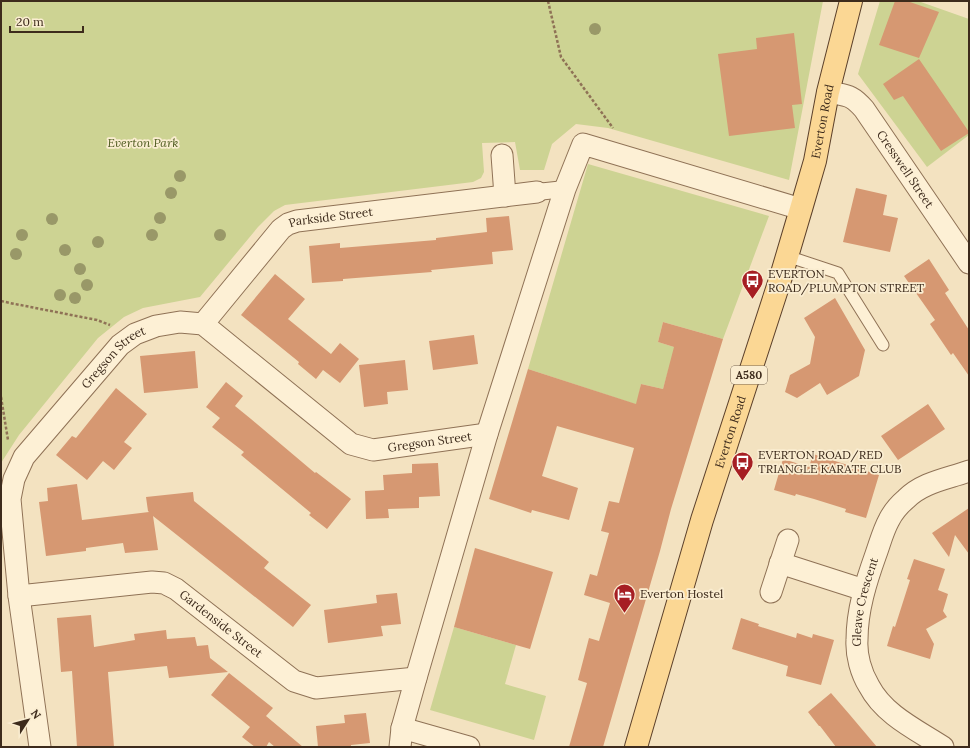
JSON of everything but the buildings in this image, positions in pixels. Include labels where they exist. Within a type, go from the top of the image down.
[{"type":"main road","name":"Everton Road","points":[[636,747],[702,520],[801,210],[815,161],[828,92],[851,1]]},
{"type":"street","name":"Cresswell Street","points":[[828,92],[851,96],[857,101],[969,263]]},
{"type":"street","points":[[469,747],[401,738],[416,678],[487,434],[565,190],[583,144],[801,210]]},
{"type":"street","points":[[502,155],[505,196]]},
{"type":"street","name":"Parkside Street","points":[[203,324],[281,229],[288,224],[297,221],[537,192],[565,190]]},
{"type":"street","name":"Gregson Street","points":[[40,747],[19,596],[10,499],[14,479],[24,457],[120,345],[135,334],[156,326],[180,322],[203,324],[351,444],[373,450],[487,434]]},
{"type":"street","name":"Gleave Crescent","points":[[943,747],[888,711],[869,687],[859,658],[856,641],[858,616],[864,590],[883,534],[889,520],[897,508],[906,498],[929,484],[969,472]]},
{"type":"street","points":[[771,592],[788,540]]},
{"type":"street","points":[[780,563],[864,590]]},
{"type":"street","name":"Gardenside Street","points":[[19,596],[152,582],[164,584],[176,589],[294,681],[316,688],[416,678]]},
{"type":"lane","points":[[787,256],[838,273],[883,345]]},
{"type":"path","points":[[548,1],[560,57],[614,130]]},
{"type":"path","points":[[1,301],[97,320],[135,334]]},
{"type":"green space","name":"Everton Park","points":[[1,1],[823,1],[789,180],[608,128],[576,124],[552,144],[544,170],[520,170],[515,142],[482,143],[484,172],[481,178],[473,182],[285,205],[274,211],[258,227],[200,297],[143,308],[124,317],[98,338],[19,435],[1,463]]},
{"type":"green space","points":[[880,1],[918,1],[969,19],[969,135],[927,167],[858,74]]},
{"type":"green space","points":[[588,164],[769,216],[723,339],[663,322],[658,342],[687,351],[669,368],[663,389],[641,384],[639,394],[647,408],[528,369]]},
{"type":"green space","points":[[454,627],[516,645],[505,684],[546,696],[534,740],[430,710]]},
{"type":"place","name":"EVERTON ROAD/PLUMPTON STREET","points":[[752,300]]},
{"type":"place","name":"EVERTON ROAD/RED TRIANGLE KARATE CLUB","points":[[743,482]]},
{"type":"place","name":"Everton Hostel","points":[[624,614]]}]
